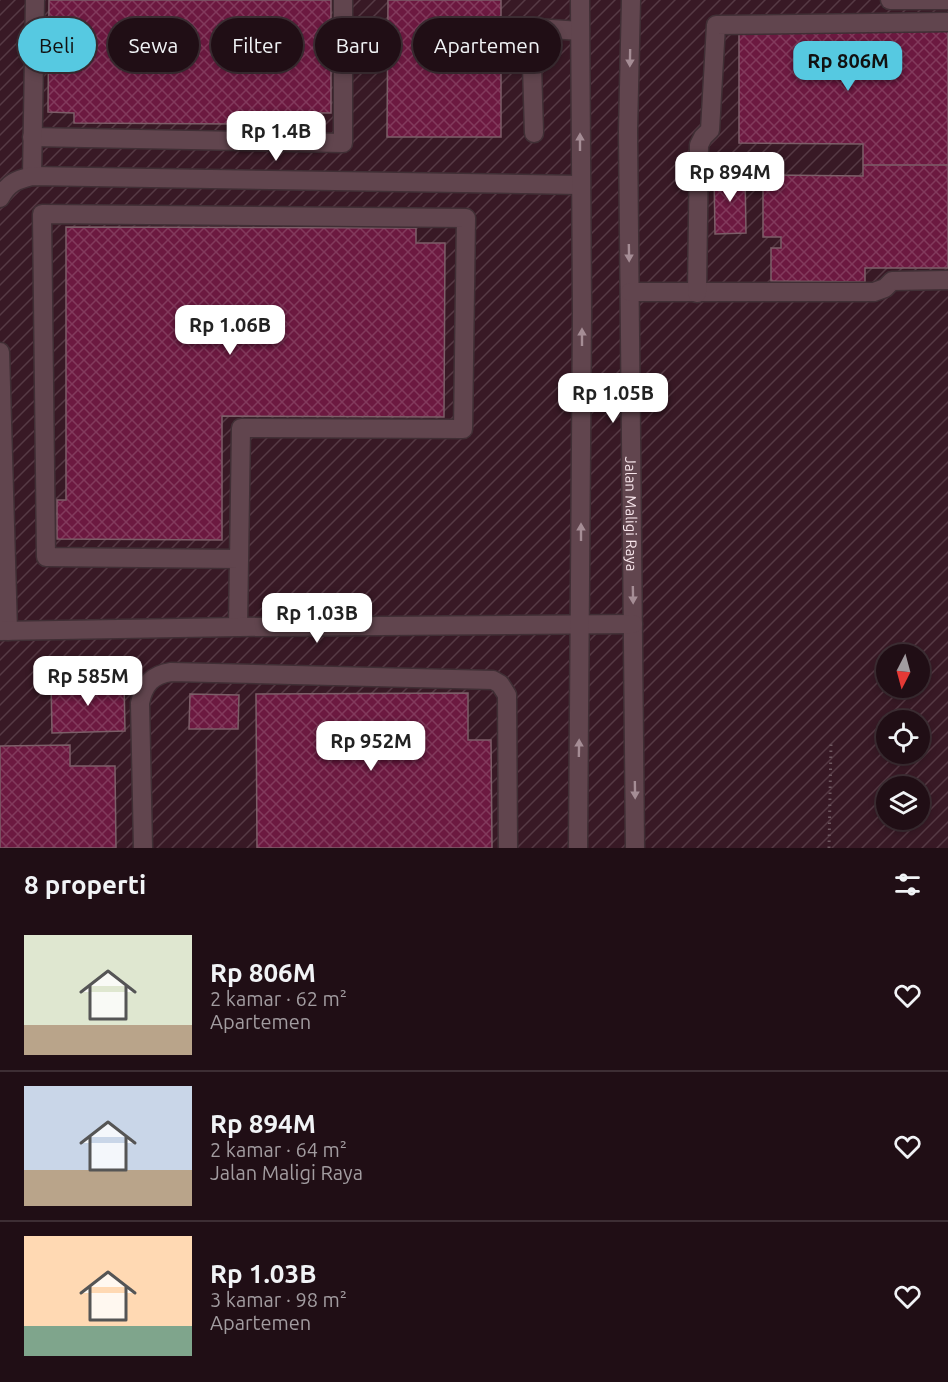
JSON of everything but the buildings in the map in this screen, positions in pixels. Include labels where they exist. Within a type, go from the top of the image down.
[{"type":"street","points":[[32,176],[35,0]]},
{"type":"street","points":[[32,137],[343,143],[343,0]]},
{"type":"street","points":[[578,848],[582,313],[580,0]]},
{"type":"street","name":"Jalan Maligi Raya","points":[[631,0],[628,131],[635,848]]},
{"type":"street","points":[[890,0],[948,0]]},
{"type":"street","points":[[697,293],[699,145],[710,130],[716,25],[948,22]]},
{"type":"street","points":[[534,134],[531,32],[537,28],[580,31]]},
{"type":"street","points":[[0,198],[5,188],[15,180],[32,176],[580,185]]},
{"type":"street","points":[[238,627],[241,428],[463,429],[466,218],[42,214],[46,557],[239,559]]},
{"type":"street","points":[[630,292],[874,292],[885,288],[892,281],[948,280]]},
{"type":"street","points":[[0,352],[4,631],[633,624]]},
{"type":"street","points":[[143,848],[140,703],[146,684],[159,674],[171,672],[493,680],[500,684],[507,695],[508,848]]},
{"type":"path","points":[[829,848],[831,744]]},
{"type":"shaded area","points":[[0,0],[948,0],[948,848],[0,848]]}]
